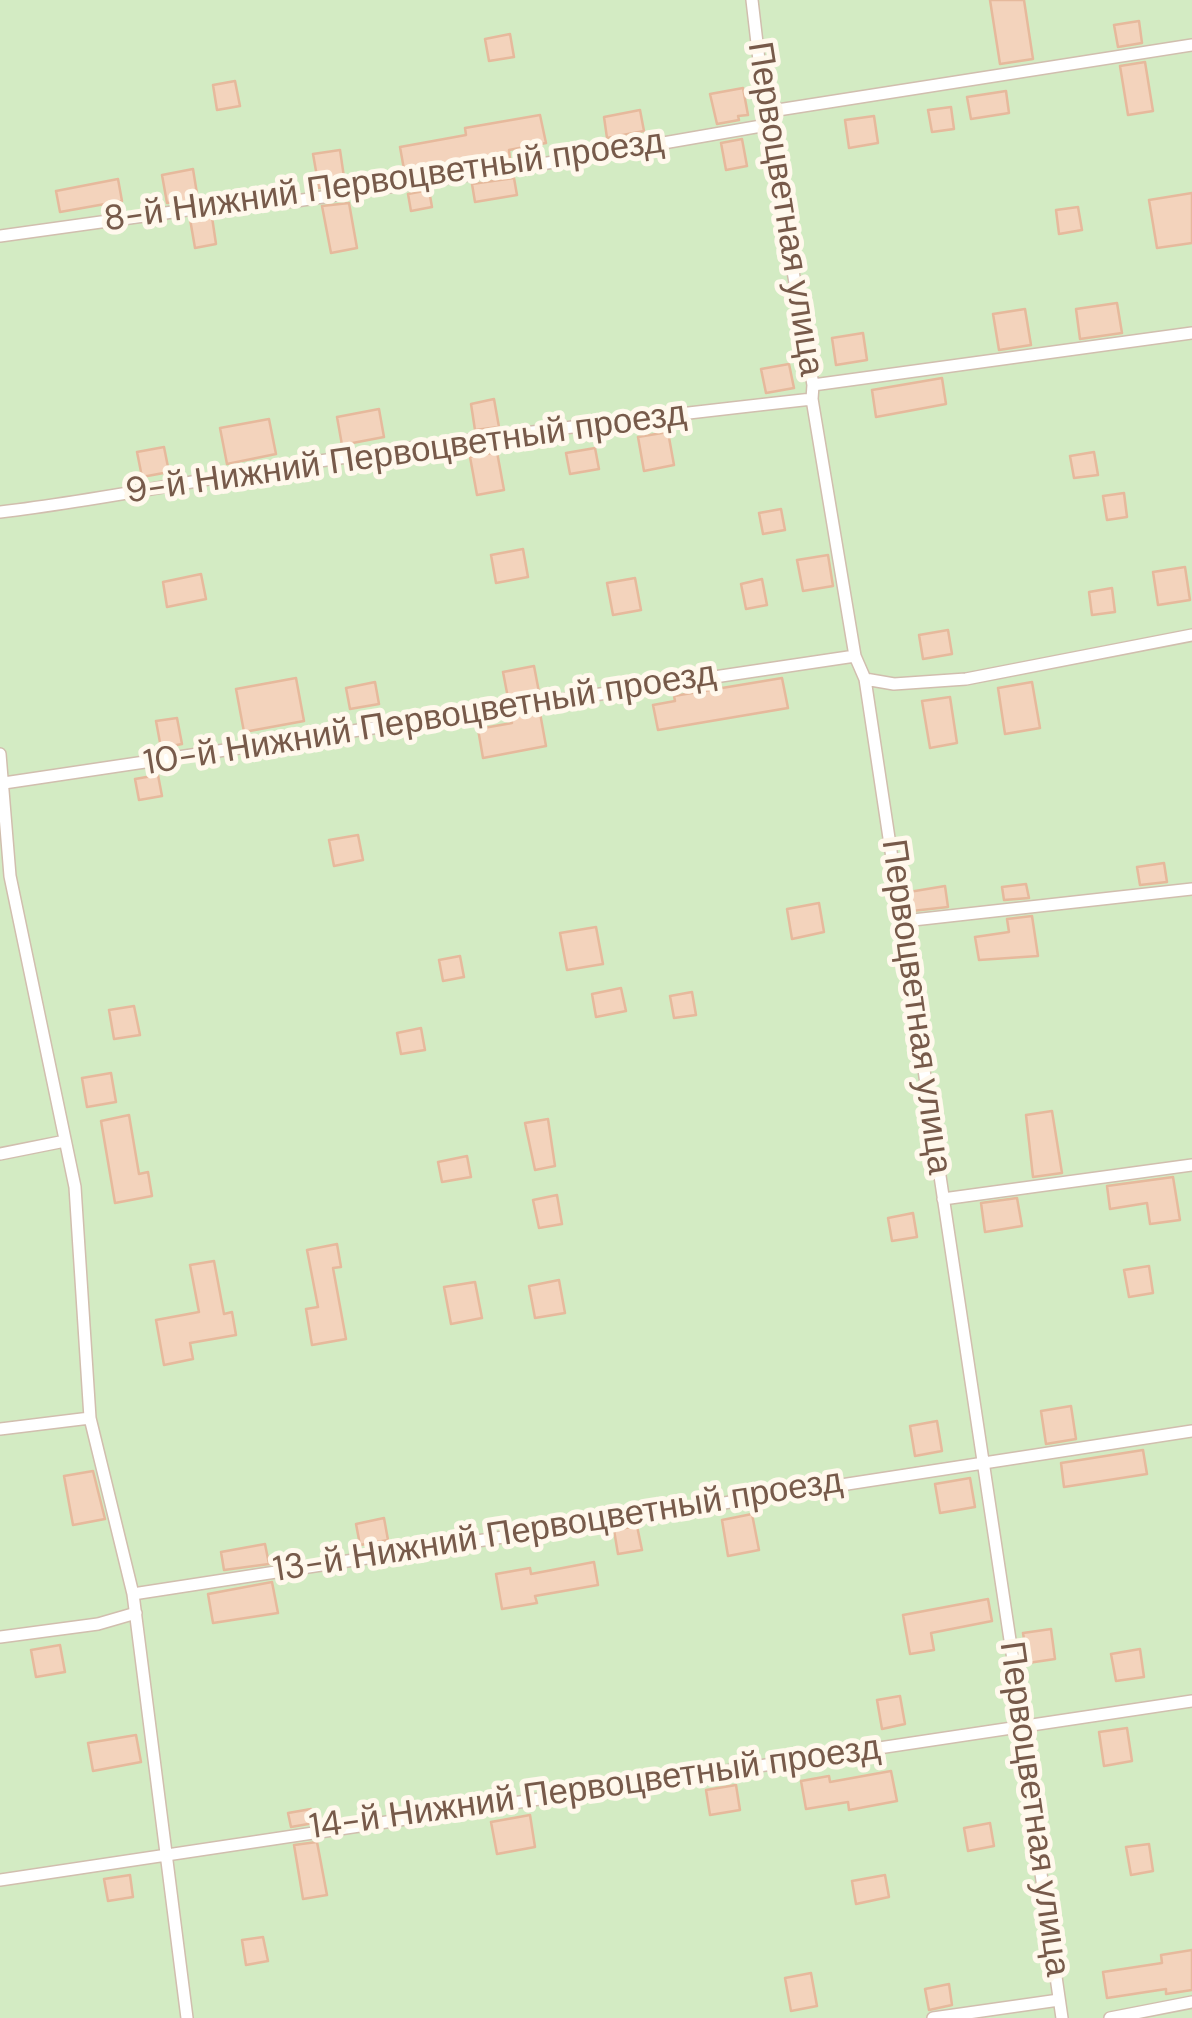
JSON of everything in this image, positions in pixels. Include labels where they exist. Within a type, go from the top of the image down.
[{"type":"lane","name":"Первоцветная улица","points":[[752,0],[766,118],[813,384],[812,399],[856,656],[865,679],[904,921],[1024,1726],[1062,2018]]},
{"type":"lane","name":"8-й Нижний Первоцветный проезд","points":[[0,236],[187,210],[296,201],[554,162],[766,118],[1192,45]]},
{"type":"lane","points":[[813,384],[1192,333]]},
{"type":"lane","name":"9-й Нижний Первоцветный проезд","points":[[0,512],[528,430],[812,399]]},
{"type":"lane","points":[[865,679],[894,684],[966,679],[1192,634]]},
{"type":"lane","name":"10-й Нижний Первоцветный проезд","points":[[4,784],[856,656]]},
{"type":"lane","points":[[0,754],[5,877],[75,1187],[90,1418],[133,1594],[188,2018]]},
{"type":"lane","points":[[904,921],[1192,888]]},
{"type":"lane","points":[[0,1154],[64,1141]]},
{"type":"lane","points":[[943,1199],[1192,1164]]},
{"type":"lane","points":[[0,1430],[90,1418]]},
{"type":"lane","name":"13-й Нижний Первоцветный проезд","points":[[133,1594],[1192,1430]]},
{"type":"lane","points":[[0,1637],[98,1624],[136,1613]]},
{"type":"lane","name":"14-й Нижний Первоцветный проезд","points":[[0,1880],[1192,1701]]},
{"type":"lane","points":[[934,2018],[1059,2000]]},
{"type":"lane","points":[[1110,2018],[1192,2002]]},
{"type":"green space","points":[[0,0],[1192,0],[1192,2018],[0,2018]]},
{"type":"building","points":[[990,0],[1024,0],[1033,59],[1000,64]]},
{"type":"building","points":[[1139,21],[1142,43],[1118,47],[1114,25]]},
{"type":"building","points":[[510,34],[514,57],[489,61],[485,39]]},
{"type":"building","points":[[1145,62],[1153,111],[1128,115],[1120,66]]},
{"type":"building","points":[[235,81],[240,106],[217,110],[213,85]]},
{"type":"building","points":[[743,88],[748,115],[717,124],[710,94]]},
{"type":"building","points":[[1006,91],[1009,113],[971,119],[967,97]]},
{"type":"building","points":[[951,107],[954,129],[932,132],[928,110]]},
{"type":"building","points":[[640,110],[644,131],[607,138],[604,117]]},
{"type":"building","points":[[540,115],[546,143],[509,150],[510,159],[469,165],[468,159],[405,175],[400,147],[466,135],[465,128]]},
{"type":"building","points":[[874,116],[878,143],[849,148],[845,120]]},
{"type":"building","points":[[742,139],[747,166],[726,170],[721,143]]},
{"type":"building","points":[[340,150],[345,184],[319,188],[313,154]]},
{"type":"building","points":[[193,169],[198,200],[167,203],[162,175]]},
{"type":"building","points":[[514,178],[517,195],[475,202],[472,184]]},
{"type":"building","points":[[118,179],[122,201],[60,212],[56,191]]},
{"type":"building","points":[[429,190],[432,207],[411,211],[408,194]]},
{"type":"building","points":[[1192,193],[1192,243],[1157,248],[1149,200]]},
{"type":"building","points":[[349,203],[357,248],[331,253],[322,206]]},
{"type":"building","points":[[1078,207],[1082,230],[1059,234],[1056,210]]},
{"type":"building","points":[[212,217],[216,244],[195,248],[190,219]]},
{"type":"building","points":[[1117,303],[1122,333],[1080,339],[1076,309]]},
{"type":"building","points":[[1025,309],[1031,345],[999,350],[993,314]]},
{"type":"building","points":[[863,333],[867,360],[836,365],[832,338]]},
{"type":"building","points":[[789,364],[794,388],[766,393],[761,369]]},
{"type":"building","points":[[942,378],[946,404],[876,417],[872,390]]},
{"type":"building","points":[[494,399],[499,427],[475,430],[471,404]]},
{"type":"building","points":[[379,409],[384,437],[342,445],[337,417]]},
{"type":"building","points":[[269,419],[276,454],[227,464],[220,428]]},
{"type":"building","points":[[668,432],[674,465],[644,471],[638,437]]},
{"type":"building","points":[[164,447],[169,472],[142,477],[137,452]]},
{"type":"building","points":[[595,448],[599,469],[570,474],[566,453]]},
{"type":"building","points":[[497,452],[504,490],[477,495],[470,457]]},
{"type":"building","points":[[1094,452],[1098,475],[1074,478],[1070,456]]},
{"type":"building","points":[[1124,493],[1127,517],[1107,520],[1103,496]]},
{"type":"building","points":[[781,509],[785,530],[763,534],[759,513]]},
{"type":"building","points":[[523,549],[528,577],[496,583],[491,555]]},
{"type":"building","points":[[828,555],[833,586],[803,591],[797,560]]},
{"type":"building","points":[[1185,567],[1190,600],[1158,605],[1153,572]]},
{"type":"building","points":[[201,574],[206,599],[167,607],[163,582]]},
{"type":"building","points":[[635,578],[641,610],[613,615],[607,583]]},
{"type":"building","points":[[762,579],[767,605],[746,609],[741,584]]},
{"type":"building","points":[[1112,588],[1115,612],[1092,615],[1089,592]]},
{"type":"building","points":[[948,630],[952,654],[923,659],[919,635]]},
{"type":"building","points":[[534,666],[539,692],[508,698],[503,672]]},
{"type":"building","points":[[296,678],[304,721],[244,732],[236,689]]},
{"type":"building","points":[[782,678],[788,708],[658,730],[653,705],[675,701],[674,696]]},
{"type":"building","points":[[375,682],[379,704],[350,709],[346,688]]},
{"type":"building","points":[[1032,682],[1040,728],[1005,734],[998,688]]},
{"type":"building","points":[[950,697],[957,743],[930,748],[922,701]]},
{"type":"building","points":[[540,713],[546,746],[483,758],[478,729],[512,723],[511,717]]},
{"type":"building","points":[[177,718],[182,744],[161,748],[156,721]]},
{"type":"building","points":[[158,775],[162,796],[139,800],[135,779]]},
{"type":"building","points":[[358,835],[363,860],[334,866],[329,840]]},
{"type":"building","points":[[1164,863],[1167,882],[1140,885],[1137,867]]},
{"type":"building","points":[[1026,884],[1029,898],[1004,900],[1002,887]]},
{"type":"building","points":[[945,886],[948,907],[912,911],[909,892]]},
{"type":"building","points":[[819,903],[824,932],[792,939],[787,909]]},
{"type":"building","points":[[1032,916],[1038,956],[979,960],[975,937],[1009,932],[1007,919]]},
{"type":"building","points":[[596,927],[603,964],[567,970],[560,933]]},
{"type":"building","points":[[460,956],[464,977],[443,981],[439,960]]},
{"type":"building","points":[[621,988],[626,1011],[596,1017],[592,994]]},
{"type":"building","points":[[692,992],[696,1015],[674,1018],[670,996]]},
{"type":"building","points":[[134,1006],[140,1035],[114,1039],[109,1010]]},
{"type":"building","points":[[421,1028],[425,1050],[401,1054],[397,1033]]},
{"type":"building","points":[[111,1073],[116,1102],[87,1107],[82,1078]]},
{"type":"building","points":[[1052,1111],[1062,1173],[1033,1177],[1026,1115]]},
{"type":"building","points":[[129,1115],[139,1174],[148,1172],[152,1196],[115,1203],[101,1121]]},
{"type":"building","points":[[548,1119],[555,1166],[535,1170],[525,1123]]},
{"type":"building","points":[[467,1156],[471,1177],[442,1182],[438,1162]]},
{"type":"building","points":[[1173,1177],[1180,1220],[1150,1224],[1147,1203],[1110,1209],[1107,1186]]},
{"type":"building","points":[[557,1195],[562,1224],[539,1228],[533,1200]]},
{"type":"building","points":[[1017,1198],[1022,1226],[985,1232],[981,1203]]},
{"type":"building","points":[[913,1213],[917,1237],[892,1241],[888,1218]]},
{"type":"building","points":[[337,1244],[341,1267],[333,1268],[346,1339],[312,1345],[306,1309],[318,1307],[307,1250]]},
{"type":"building","points":[[214,1261],[224,1314],[232,1312],[236,1335],[190,1343],[193,1359],[164,1365],[156,1320],[199,1312],[190,1265]]},
{"type":"building","points":[[1149,1266],[1153,1293],[1129,1297],[1124,1270]]},
{"type":"building","points":[[559,1280],[565,1313],[535,1318],[529,1286]]},
{"type":"building","points":[[475,1282],[482,1318],[451,1324],[444,1287]]},
{"type":"building","points":[[1071,1406],[1076,1439],[1046,1444],[1041,1411]]},
{"type":"building","points":[[937,1421],[942,1451],[915,1456],[910,1426]]},
{"type":"building","points":[[1143,1450],[1147,1474],[1064,1487],[1061,1463]]},
{"type":"building","points":[[93,1471],[105,1519],[73,1525],[64,1476]]},
{"type":"building","points":[[970,1478],[975,1507],[940,1513],[935,1484]]},
{"type":"building","points":[[752,1514],[759,1550],[728,1556],[722,1520]]},
{"type":"building","points":[[384,1518],[388,1540],[360,1545],[356,1524]]},
{"type":"building","points":[[637,1526],[642,1550],[618,1554],[614,1530]]},
{"type":"building","points":[[265,1544],[269,1564],[224,1570],[221,1552]]},
{"type":"building","points":[[594,1562],[598,1585],[535,1596],[537,1603],[502,1609],[496,1574],[530,1568],[531,1574]]},
{"type":"building","points":[[272,1582],[278,1613],[213,1623],[208,1594]]},
{"type":"building","points":[[988,1599],[992,1621],[931,1633],[934,1650],[910,1654],[903,1615]]},
{"type":"building","points":[[1051,1629],[1055,1659],[1028,1663],[1023,1633]]},
{"type":"building","points":[[60,1645],[65,1672],[36,1677],[31,1650]]},
{"type":"building","points":[[1140,1649],[1144,1677],[1116,1681],[1111,1654]]},
{"type":"building","points":[[900,1696],[905,1724],[882,1729],[877,1700]]},
{"type":"building","points":[[1127,1728],[1132,1761],[1104,1766],[1099,1732]]},
{"type":"building","points":[[136,1735],[141,1762],[93,1771],[88,1743]]},
{"type":"building","points":[[891,1771],[897,1801],[849,1810],[848,1802],[806,1809],[801,1781],[829,1776],[830,1782]]},
{"type":"building","points":[[736,1785],[740,1810],[710,1815],[706,1790]]},
{"type":"building","points":[[311,1809],[314,1823],[291,1827],[288,1813]]},
{"type":"building","points":[[530,1815],[535,1847],[497,1854],[491,1822]]},
{"type":"building","points":[[990,1823],[994,1846],[968,1851],[964,1828]]},
{"type":"building","points":[[317,1842],[327,1895],[303,1899],[294,1845]]},
{"type":"building","points":[[1149,1844],[1153,1871],[1131,1875],[1126,1847]]},
{"type":"building","points":[[130,1875],[133,1897],[108,1901],[104,1879]]},
{"type":"building","points":[[885,1875],[889,1897],[856,1904],[852,1881]]},
{"type":"building","points":[[263,1937],[268,1961],[246,1965],[242,1940]]},
{"type":"building","points":[[1192,1950],[1192,1990],[1166,1994],[1166,1989],[1107,1998],[1103,1972],[1162,1963],[1161,1955]]},
{"type":"building","points":[[811,1973],[817,2006],[791,2011],[785,1978]]},
{"type":"building","points":[[949,1984],[952,2005],[929,2010],[925,1989]]}]
